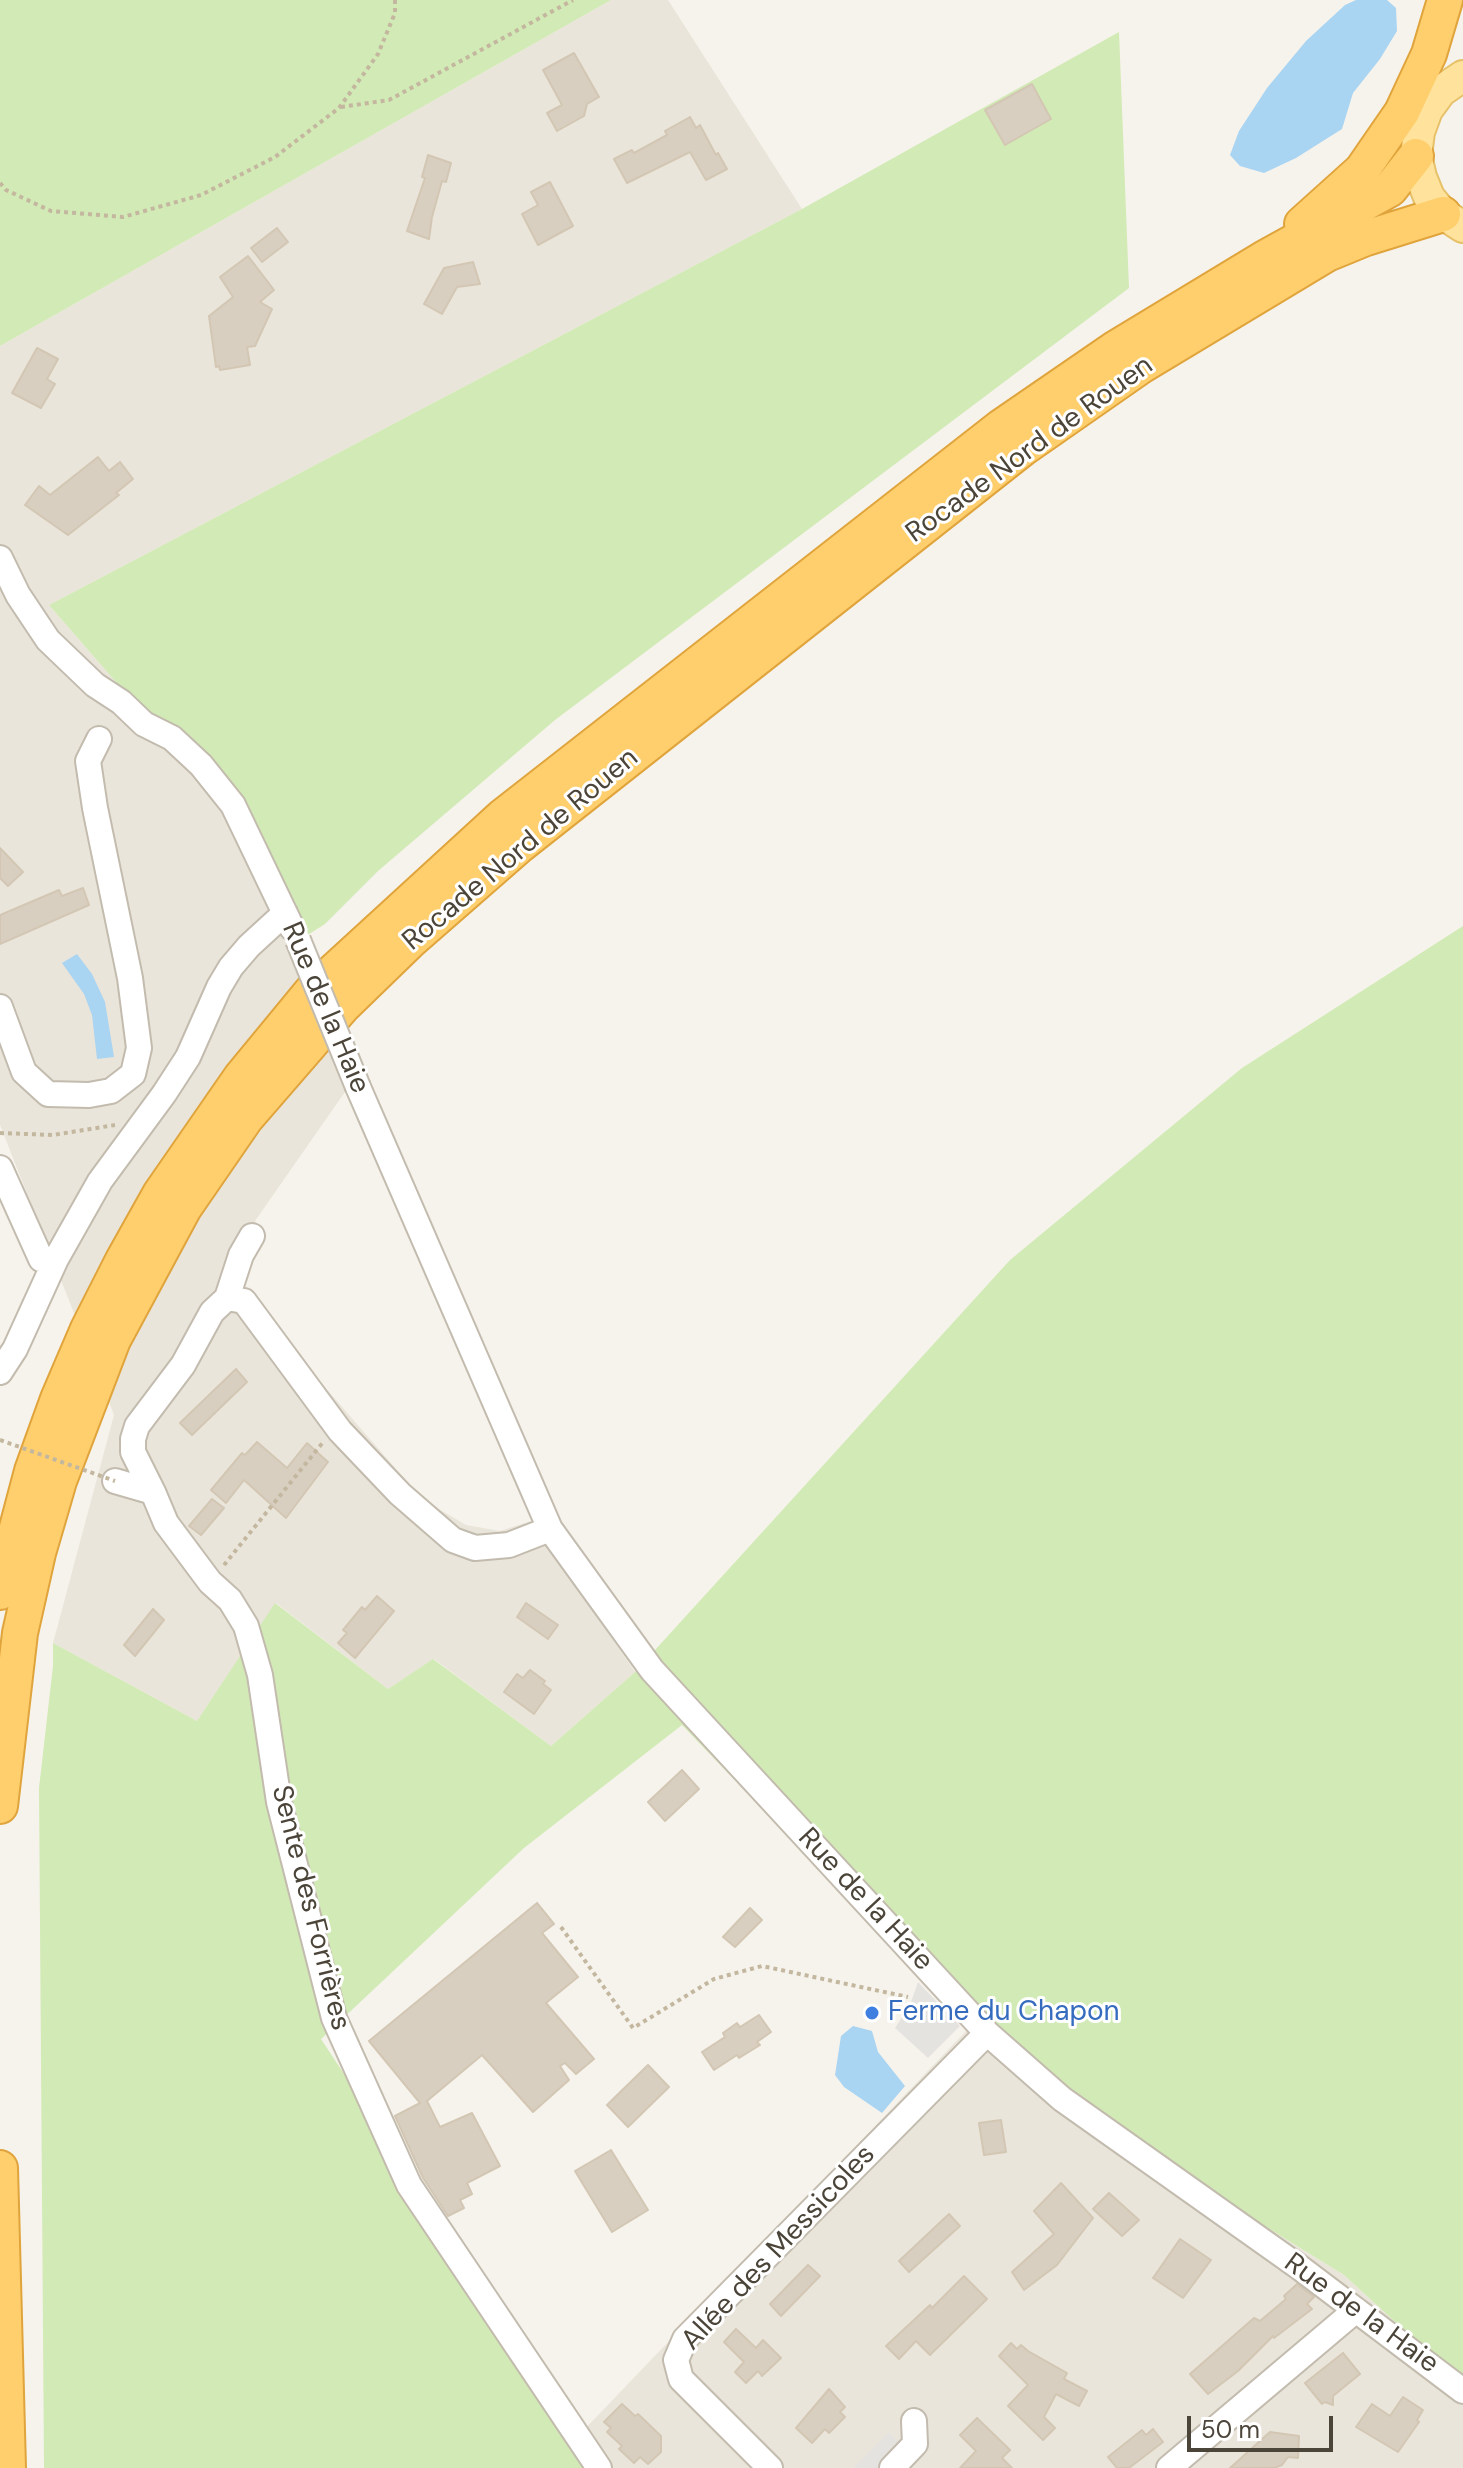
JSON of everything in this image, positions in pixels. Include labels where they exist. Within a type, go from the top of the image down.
[{"type":"highway","points":[[1263,259],[1362,170],[1402,112],[1429,54],[1445,0]]},
{"type":"highway","name":"Rocade Nord de Rouen","points":[[0,1592],[32,1471],[53,1413],[88,1329],[123,1260],[160,1194],[241,1077],[311,992],[502,817],[1001,427],[1116,348],[1263,259],[1390,189],[1416,156]]},
{"type":"highway","name":"Rocade Nord de Rouen","points":[[0,1806],[20,1633],[38,1553],[59,1481],[113,1340],[184,1208],[246,1118],[343,1006],[409,942],[520,845],[1022,449],[1141,366],[1327,254],[1366,238],[1453,221]]},
{"type":"highway","points":[[0,2168],[8,2468]]},
{"type":"main road","points":[[1453,221],[1429,197],[1416,156],[1419,132],[1427,110],[1462,68]]},
{"type":"street","name":"Rue de la Haie","points":[[0,558],[18,595],[57,650],[144,724],[172,738],[201,765],[233,805],[298,940],[358,1087],[550,1529],[652,1670],[987,2033],[1062,2099],[1299,2267],[1463,2391]]},
{"type":"street","points":[[0,1007],[24,1072],[48,1094],[89,1095],[111,1091],[133,1074],[139,1048],[130,978],[88,761],[99,739]]},
{"type":"street","points":[[0,1372],[15,1349],[56,1259],[100,1181],[188,1057],[231,967],[285,913]]},
{"type":"street","points":[[0,1168],[41,1259],[56,1259]]},
{"type":"street","points":[[153,1492],[133,1452],[137,1426],[183,1365],[212,1312],[227,1298],[241,1255],[252,1236]]},
{"type":"street","points":[[227,1298],[244,1301],[340,1431],[400,1494],[453,1540],[475,1548],[509,1545],[550,1529]]},
{"type":"street","points":[[115,1481],[153,1492]]},
{"type":"street","name":"Sente des Forrières","points":[[153,1492],[166,1523],[210,1582],[230,1600],[246,1626],[262,1688],[279,1802],[334,2018],[409,2185],[599,2468]]},
{"type":"street","name":"Allée des Messicoles","points":[[770,2468],[681,2379],[676,2360],[685,2339],[987,2033]]},
{"type":"street","points":[[1169,2468],[1356,2310]]},
{"type":"street","points":[[892,2468],[915,2444],[914,2421]]},
{"type":"path","points":[[0,183],[6,190],[51,211],[123,217],[201,195],[275,157],[339,108],[378,54],[395,13],[395,0]]},
{"type":"path","points":[[339,108],[389,100],[573,0]]},
{"type":"path","points":[[0,1133],[53,1135],[116,1125]]},
{"type":"path","points":[[210,1582],[321,1443],[340,1431]]},
{"type":"path","points":[[0,1440],[115,1481]]},
{"type":"path","points":[[561,1927],[633,2028],[714,1979],[762,1966],[908,1997]]},
{"type":"shaded area","points":[[611,0],[668,0],[802,209],[49,605],[235,819],[295,943],[347,1089],[255,1221],[261,1236],[238,1287],[422,1499],[466,1525],[500,1531],[531,1521],[635,1672],[551,1746],[434,1659],[388,1689],[276,1603],[197,1721],[53,1643],[114,1415],[0,1125],[0,346]]},
{"type":"shaded area","points":[[918,1982],[960,2026],[928,2058],[895,2028],[910,2005]]},
{"type":"shaded area","points":[[969,2028],[1013,2072],[1344,2275],[1463,2384],[1463,2468],[604,2468],[581,2433]]},
{"type":"shaded area","points":[[889,2432],[902,2445],[879,2468],[853,2468]]},
{"type":"green space","points":[[0,0],[611,0],[0,346]]},
{"type":"green space","points":[[1119,32],[1129,288],[555,720],[378,871],[325,924],[295,943],[235,819],[49,605],[802,209]]},
{"type":"green space","points":[[1463,926],[1463,2384],[1344,2275],[1013,2071],[682,1725],[524,1848],[321,2039],[604,2468],[44,2468],[39,1788],[53,1643],[197,1721],[275,1603],[388,1689],[433,1659],[551,1746],[635,1672],[1010,1260],[1242,1068]]},
{"type":"water","points":[[1356,0],[1387,0],[1396,8],[1397,31],[1353,93],[1342,129],[1296,158],[1264,173],[1240,166],[1230,155],[1239,131],[1267,88],[1306,41],[1345,5]]},
{"type":"water","points":[[77,954],[92,974],[105,1002],[114,1057],[97,1059],[92,1015],[84,994],[62,963]]},
{"type":"water","points":[[853,2026],[872,2031],[878,2052],[905,2086],[882,2113],[844,2087],[835,2075],[841,2036]]},
{"type":"building","points":[[574,53],[599,97],[587,104],[584,116],[557,131],[547,113],[562,105],[543,70]]},
{"type":"building","points":[[1032,84],[1051,119],[1005,145],[985,110]]},
{"type":"building","points":[[690,117],[696,128],[700,125],[727,169],[706,180],[690,152],[627,183],[614,159],[632,150],[634,153],[667,135],[665,131]]},
{"type":"building","points":[[428,155],[451,163],[446,182],[442,181],[429,239],[407,231],[425,178],[422,177]]},
{"type":"building","points":[[550,182],[573,226],[538,245],[522,214],[538,205],[531,192]]},
{"type":"building","points":[[277,228],[288,242],[262,262],[251,248]]},
{"type":"building","points":[[248,256],[274,290],[260,302],[272,309],[255,346],[247,347],[250,365],[220,370],[219,366],[216,367],[209,316],[233,297],[220,277]]},
{"type":"building","points":[[473,262],[480,284],[457,287],[442,314],[424,304],[444,268]]},
{"type":"building","points":[[37,348],[58,359],[47,379],[55,384],[41,408],[12,393]]},
{"type":"building","points":[[98,457],[109,471],[120,462],[133,479],[116,493],[119,495],[68,535],[25,505],[39,486],[50,495]]},
{"type":"building","points":[[0,848],[23,872],[8,886],[0,878]]},
{"type":"building","points":[[83,888],[89,905],[0,944],[0,915],[59,890],[62,896]]},
{"type":"building","points":[[236,1369],[247,1382],[192,1435],[180,1423]]},
{"type":"building","points":[[257,1442],[287,1468],[307,1443],[328,1462],[286,1518],[244,1480],[226,1503],[211,1490],[242,1453],[245,1455]]},
{"type":"building","points":[[212,1499],[224,1508],[201,1535],[189,1526]]},
{"type":"building","points":[[377,1596],[394,1611],[355,1658],[338,1643],[347,1633],[343,1630],[362,1607],[365,1610]]},
{"type":"building","points":[[526,1603],[558,1625],[548,1639],[517,1617]]},
{"type":"building","points":[[153,1609],[164,1620],[135,1656],[124,1645]]},
{"type":"building","points":[[530,1670],[551,1690],[534,1714],[504,1692],[517,1674],[523,1678]]},
{"type":"building","points":[[682,1770],[699,1789],[665,1821],[648,1802]]},
{"type":"building","points":[[537,1903],[554,1924],[542,1933],[578,1977],[546,2003],[594,2059],[576,2074],[565,2063],[560,2066],[569,2080],[533,2112],[482,2055],[427,2101],[440,2127],[472,2113],[500,2166],[467,2183],[472,2194],[460,2200],[464,2208],[448,2216],[423,2178],[395,2116],[420,2103],[369,2041]]},
{"type":"building","points":[[750,1908],[762,1920],[735,1947],[723,1937]]},
{"type":"building","points":[[759,2015],[771,2032],[757,2042],[760,2045],[714,2070],[702,2052],[725,2037],[723,2033],[737,2023],[740,2027]]},
{"type":"building","points":[[648,2065],[669,2087],[628,2127],[607,2105]]},
{"type":"building","points":[[1001,2120],[1006,2152],[984,2155],[979,2123]]},
{"type":"building","points":[[611,2150],[648,2210],[612,2232],[575,2171]]},
{"type":"building","points":[[1061,2183],[1093,2218],[1057,2265],[1024,2290],[1012,2272],[1054,2234],[1034,2211]]},
{"type":"building","points":[[1109,2193],[1139,2220],[1122,2236],[1093,2209]]},
{"type":"building","points":[[949,2214],[960,2226],[909,2272],[899,2261]]},
{"type":"building","points":[[1180,2239],[1211,2260],[1183,2298],[1153,2278]]},
{"type":"building","points":[[808,2265],[820,2276],[781,2316],[770,2304]]},
{"type":"building","points":[[964,2276],[987,2299],[930,2355],[916,2341],[899,2359],[886,2346],[930,2305],[932,2308]]},
{"type":"building","points":[[1297,2284],[1314,2297],[1307,2304],[1312,2309],[1273,2336],[1238,2371],[1208,2394],[1190,2374],[1254,2318],[1260,2321],[1286,2299],[1284,2296]]},
{"type":"building","points":[[736,2329],[756,2348],[763,2340],[781,2358],[762,2376],[758,2371],[746,2383],[735,2372],[744,2362],[724,2342]]},
{"type":"building","points":[[1011,2343],[1017,2349],[1021,2345],[1067,2373],[1064,2379],[1087,2391],[1079,2406],[1056,2394],[1044,2417],[1055,2428],[1043,2440],[1008,2406],[1028,2385],[999,2356]]},
{"type":"building","points":[[1343,2353],[1360,2374],[1333,2396],[1333,2405],[1322,2404],[1305,2383]]},
{"type":"building","points":[[829,2389],[845,2407],[840,2412],[845,2417],[829,2433],[825,2429],[812,2443],[796,2428]]},
{"type":"building","points":[[1403,2397],[1423,2410],[1417,2420],[1419,2422],[1398,2452],[1356,2427],[1372,2404],[1390,2416]]},
{"type":"building","points":[[622,2404],[635,2416],[638,2414],[661,2436],[661,2452],[648,2464],[640,2457],[634,2463],[607,2432],[611,2428],[604,2422]]},
{"type":"building","points":[[977,2418],[1010,2450],[1002,2458],[1012,2468],[960,2468],[976,2451],[960,2435]]},
{"type":"building","points":[[1153,2429],[1163,2442],[1129,2468],[1117,2468],[1108,2457],[1142,2430],[1146,2435]]},
{"type":"building","points":[[1270,2432],[1299,2436],[1298,2458],[1288,2457],[1282,2465],[1274,2468],[1230,2468]]},
{"type":"place","name":"Ferme du Chapon","points":[[872,2013]]}]
